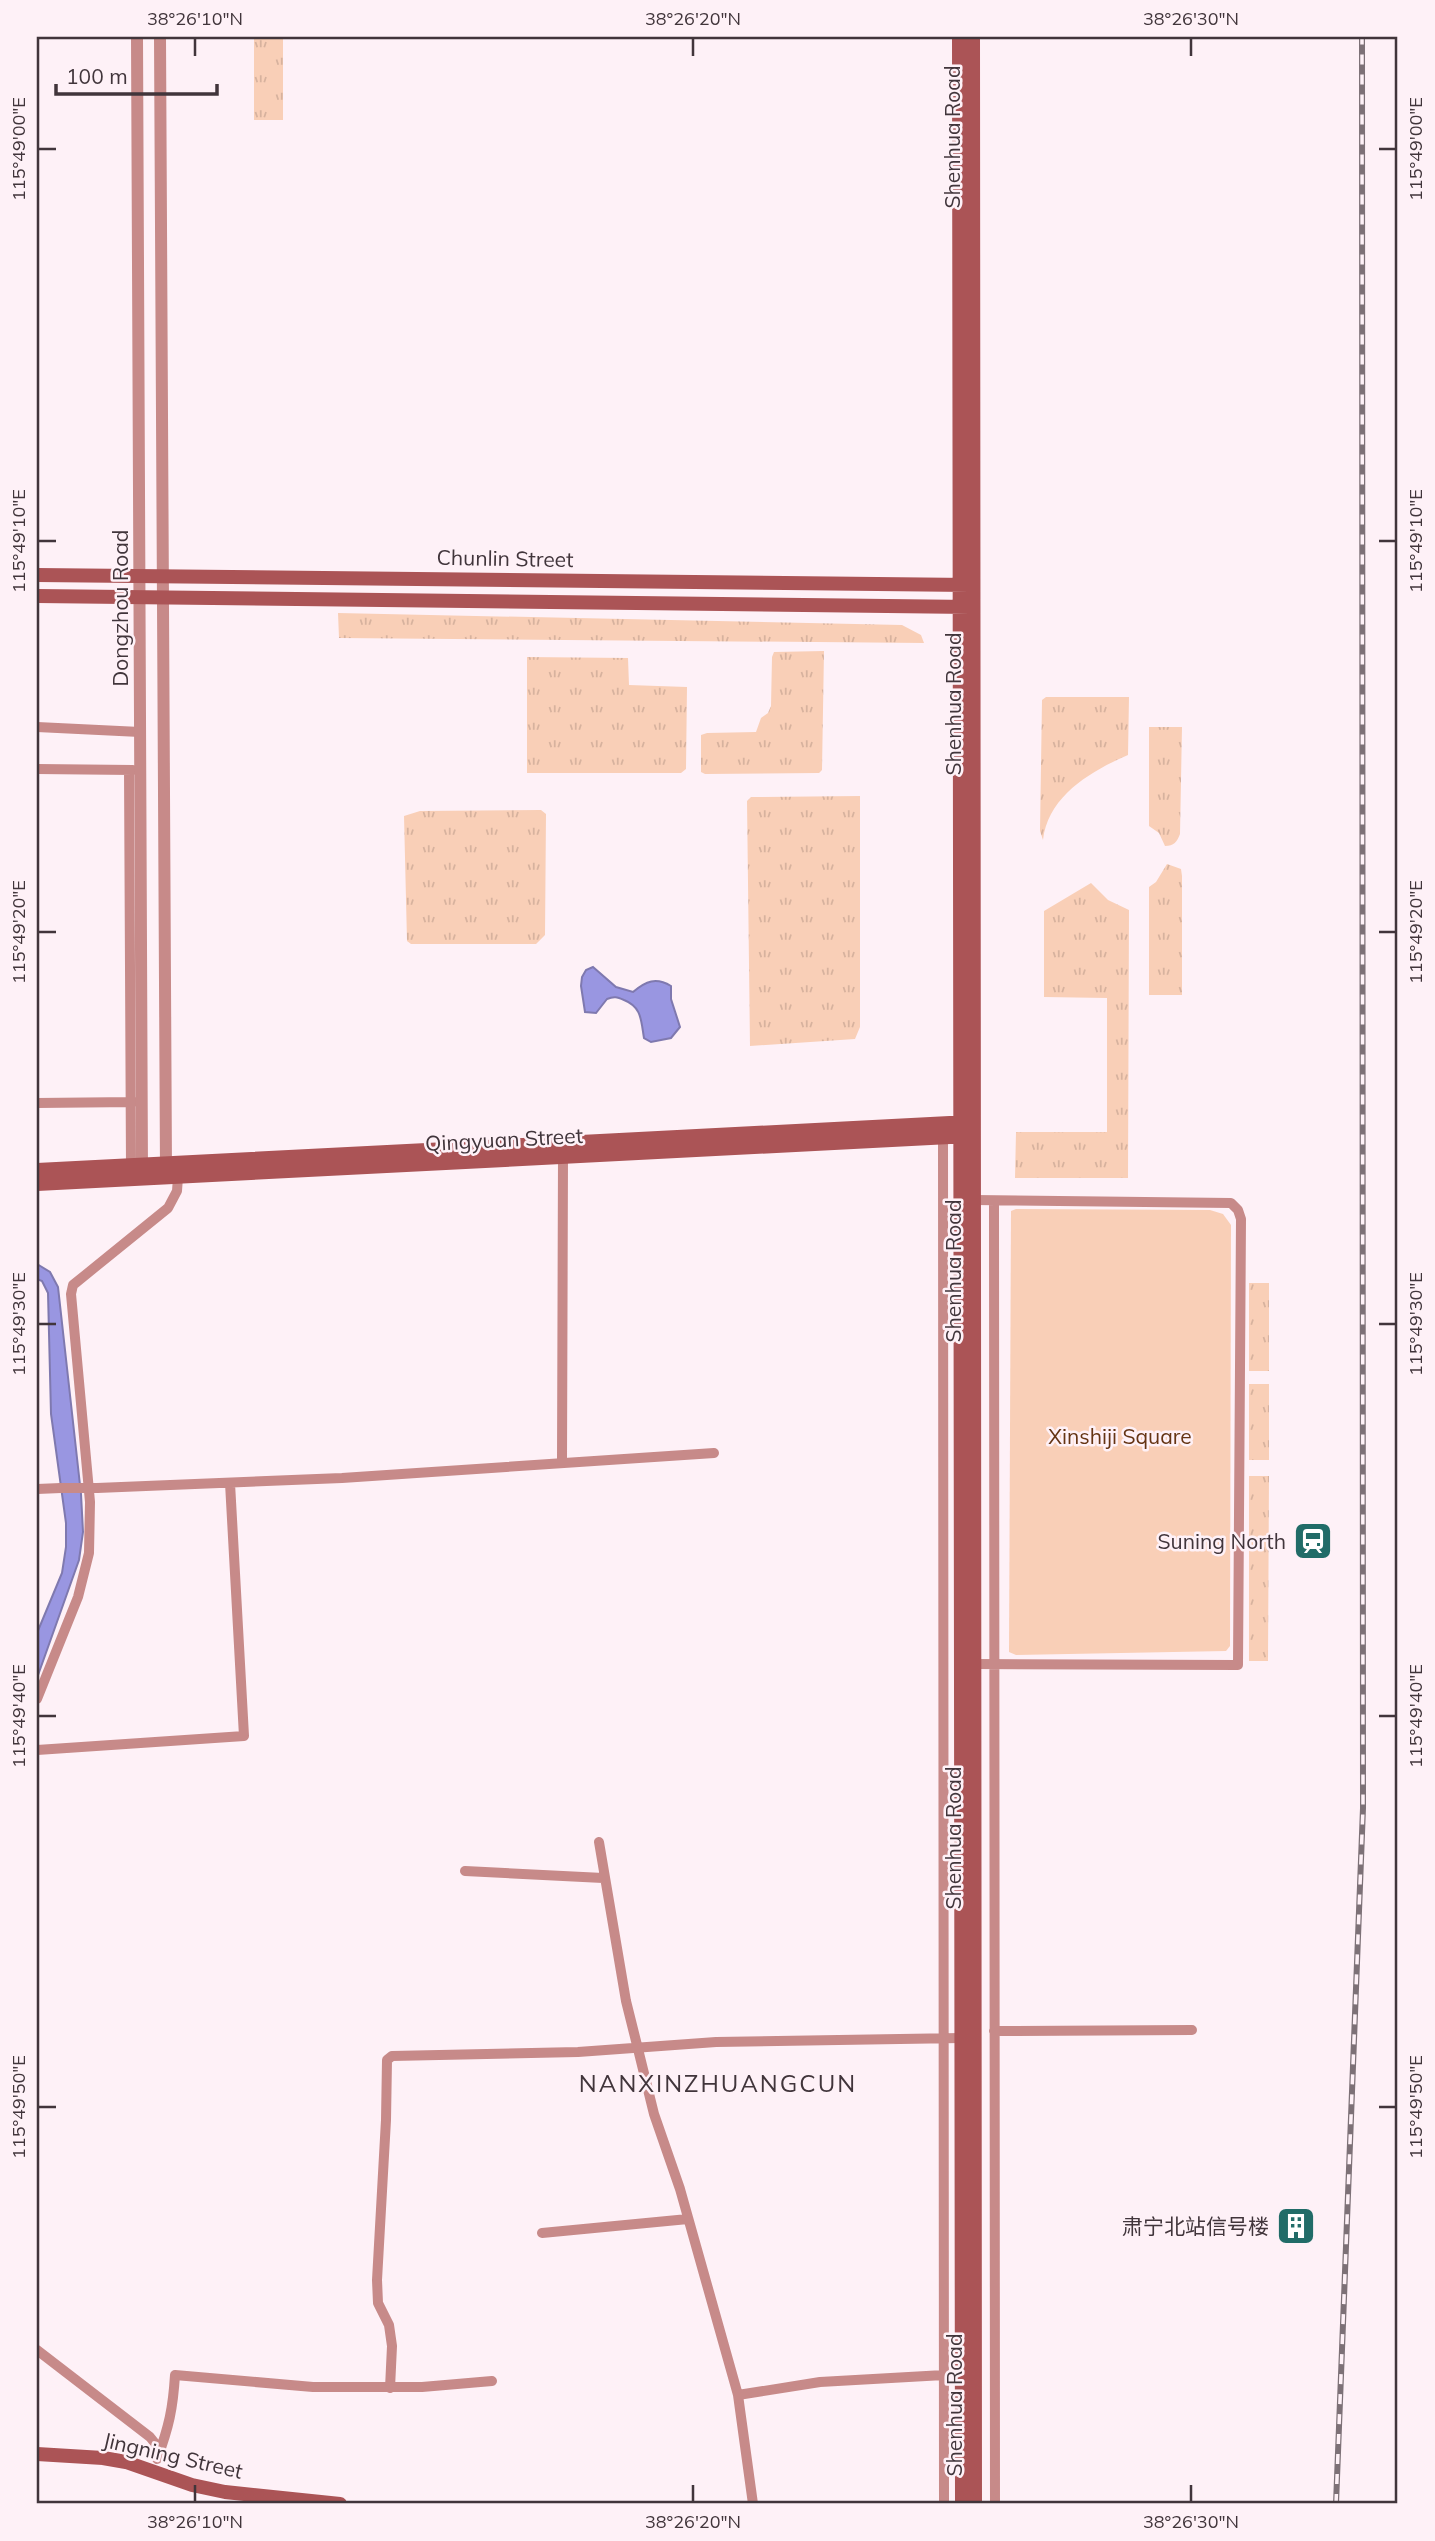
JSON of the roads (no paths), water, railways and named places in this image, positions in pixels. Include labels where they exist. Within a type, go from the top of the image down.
[{"type":"main road","name":"Shenhua Road","points":[[959,37],[967,585]]},
{"type":"main road","name":"Shenhua Road","points":[[962,2504],[961,2038],[967,1130],[967,585],[973,37]]},
{"type":"main road","name":"Chunlin Street","points":[[37,575],[967,585]]},
{"type":"main road","name":"Chunlin Street","points":[[37,596],[967,607]]},
{"type":"main road","name":"Shenhua Road","points":[[967,1130],[974,1200],[975,2504]]},
{"type":"main road","name":"Qingyuan Street","points":[[170,1173],[967,1130]]},
{"type":"main road","name":"Qingyuan Street","points":[[37,1170],[138,1170],[170,1173],[563,1157],[943,1138],[967,1130]]},
{"type":"main road","name":"Qingyuan Street","points":[[37,1184],[138,1170]]},
{"type":"main road","name":"Jingning Street","points":[[37,2454],[103,2458],[156,2466],[192,2485],[225,2492],[339,2504]]},
{"type":"street","name":"Dongzhou Road","points":[[137,37],[140,732],[135,771],[138,1170]]},
{"type":"street","name":"Dongzhou Road","points":[[160,37],[170,1173]]},
{"type":"street","points":[[37,727],[140,732]]},
{"type":"street","points":[[37,769],[135,771]]},
{"type":"street","points":[[37,1103],[136,1102]]},
{"type":"street","points":[[943,1138],[944,2504]]},
{"type":"street","points":[[562,1463],[563,1157]]},
{"type":"street","points":[[37,1699],[78,1597],[89,1553],[90,1502],[71,1294],[73,1285],[168,1208],[177,1191],[170,1173]]},
{"type":"street","points":[[974,1200],[1231,1203],[1238,1210],[1241,1219],[1238,1665],[974,1664]]},
{"type":"street","points":[[994,1201],[995,2504]]},
{"type":"street","points":[[37,1489],[230,1483],[714,1453]]},
{"type":"street","points":[[37,1750],[244,1736],[230,1483]]},
{"type":"street","points":[[599,1842],[626,2001],[654,2114],[688,2219],[738,2395],[754,2504]]},
{"type":"street","points":[[465,1871],[603,1878]]},
{"type":"street","points":[[994,2031],[1192,2030]]},
{"type":"street","points":[[390,2388],[392,2346],[389,2325],[379,2303],[377,2280],[387,2060],[392,2056],[578,2052],[716,2042],[961,2038]]},
{"type":"street","points":[[542,2233],[688,2219]]},
{"type":"street","points":[[37,2350],[150,2437],[158,2447],[156,2466]]},
{"type":"street","points":[[156,2466],[172,2413],[175,2375],[313,2387],[390,2388],[492,2381]]},
{"type":"street","points":[[738,2395],[820,2382],[944,2375]]},
{"type":"railway","points":[[1336,2504],[1363,1808],[1362,37]]},
{"type":"place","name":"Suning North","points":[[1313,1541]]},
{"type":"place","name":"肃宁北站信号楼","points":[[1296,2226]]},
{"type":"district","name":"NANXINZHUANGCUN","points":[[718,2083]]},
{"type":"park label","name":"Xinshiji Square","points":[[1120,1436]]}]
